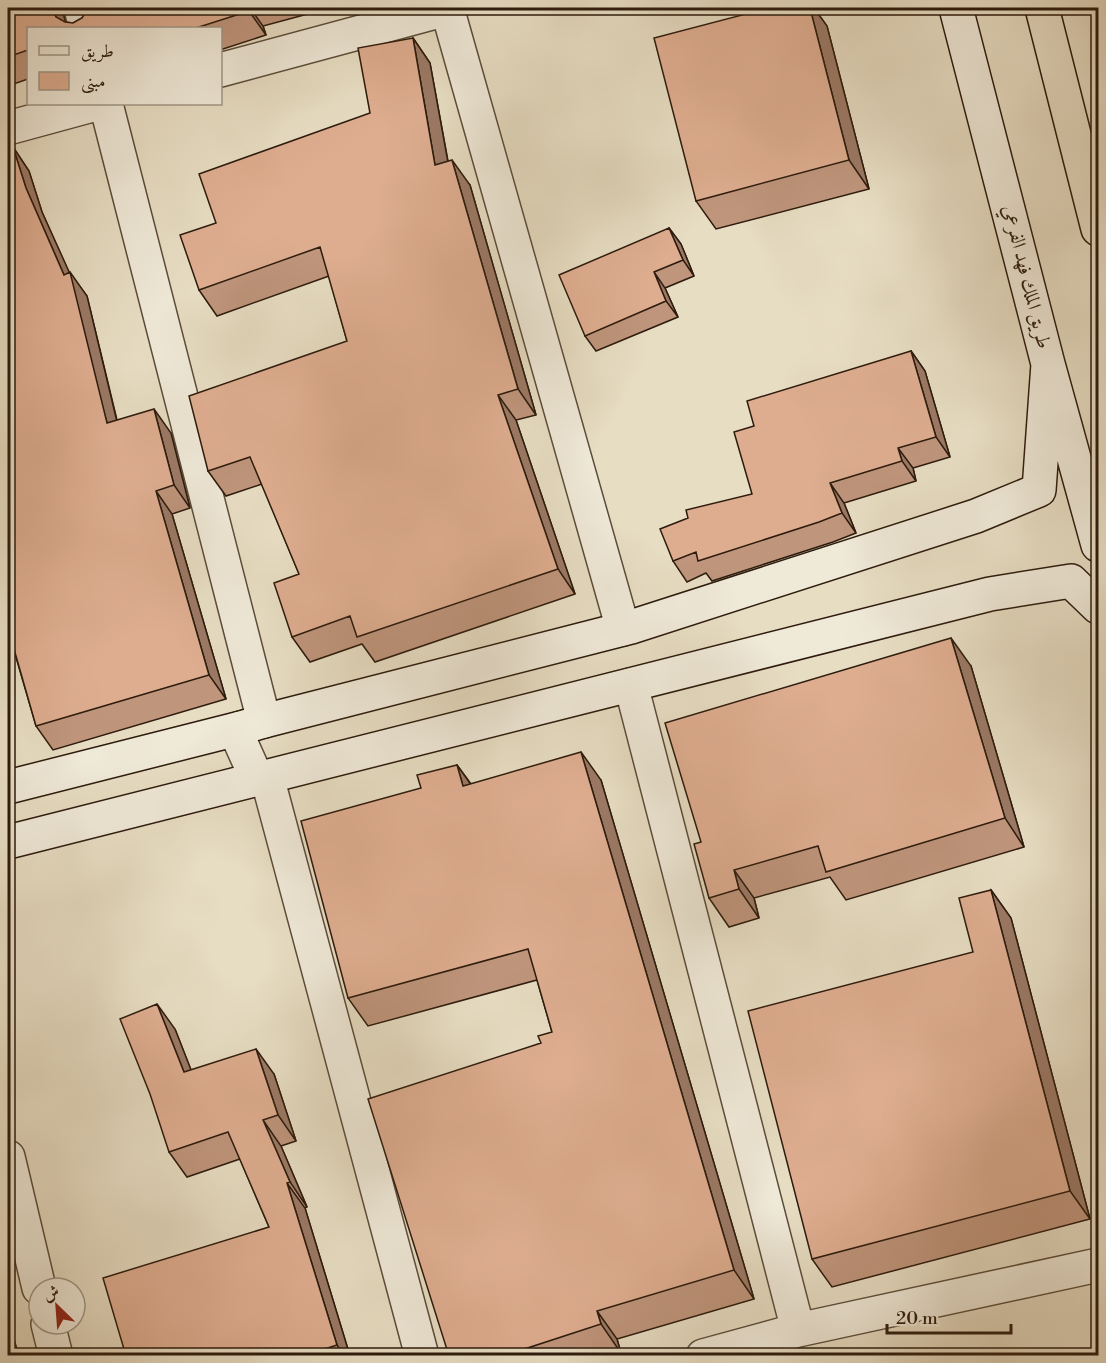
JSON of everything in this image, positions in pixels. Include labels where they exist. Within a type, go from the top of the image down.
[{"type":"highway","points":[[1030,8],[1078,149]]},
{"type":"highway","points":[[1042,8],[1098,229]]},
{"type":"street","points":[[81,8],[86,27]]},
{"type":"street","points":[[222,69],[448,8],[623,629]]},
{"type":"street","name":"طريق الملك فهد الفرعي","points":[[956,8],[1048,364],[1098,545]]},
{"type":"street","points":[[8,128],[92,105]]},
{"type":"street","points":[[106,105],[253,724]]},
{"type":"street","points":[[8,787],[623,629],[975,516],[1039,490],[1048,364]]},
{"type":"street","points":[[8,842],[990,594],[1071,581],[1098,607]]},
{"type":"street","points":[[631,685],[798,1330]]},
{"type":"street","points":[[253,724],[235,730],[262,778],[422,1356]]},
{"type":"street","points":[[8,1157],[36,1276]]},
{"type":"street","points":[[703,1356],[798,1330],[1098,1265]]},
{"type":"street","points":[[51,1336],[56,1356]]},
{"type":"building","points":[[8,8],[51,8],[56,17],[73,23],[82,18],[87,8],[248,8],[249,11],[199,27],[27,27],[27,50],[8,57]]},
{"type":"building","points":[[769,8],[810,8],[849,160],[696,201],[654,38]]},
{"type":"building","points":[[413,38],[435,165],[452,160],[518,389],[498,395],[558,569],[357,637],[350,616],[292,637],[274,583],[299,574],[250,457],[208,471],[189,396],[347,341],[320,247],[199,290],[180,235],[216,223],[199,174],[370,113],[358,48]]},
{"type":"building","points":[[13,147],[26,188],[64,275],[70,272],[107,423],[154,409],[174,485],[156,491],[209,675],[36,726],[8,628],[8,149]]},
{"type":"building","points":[[669,228],[683,260],[654,272],[666,301],[585,336],[559,275]]},
{"type":"building","points":[[911,351],[936,437],[898,448],[902,461],[830,483],[842,513],[698,561],[696,552],[673,561],[660,529],[688,518],[686,510],[752,494],[734,432],[754,426],[747,401]]},
{"type":"building","points":[[951,638],[1005,818],[826,872],[818,846],[734,870],[739,889],[709,898],[694,844],[701,842],[665,723]]},
{"type":"building","points":[[581,752],[734,1270],[597,1311],[601,1324],[503,1356],[449,1356],[368,1099],[541,1043],[538,1036],[552,1032],[528,949],[348,998],[301,821],[421,788],[417,775],[457,765],[463,786]]},
{"type":"building","points":[[991,890],[1070,1191],[812,1259],[748,1011],[973,952],[959,898]]},
{"type":"building","points":[[157,1004],[184,1072],[256,1049],[278,1115],[263,1120],[290,1182],[287,1183],[337,1345],[303,1356],[126,1356],[103,1278],[269,1227],[228,1132],[169,1152],[150,1094],[120,1019]]}]
